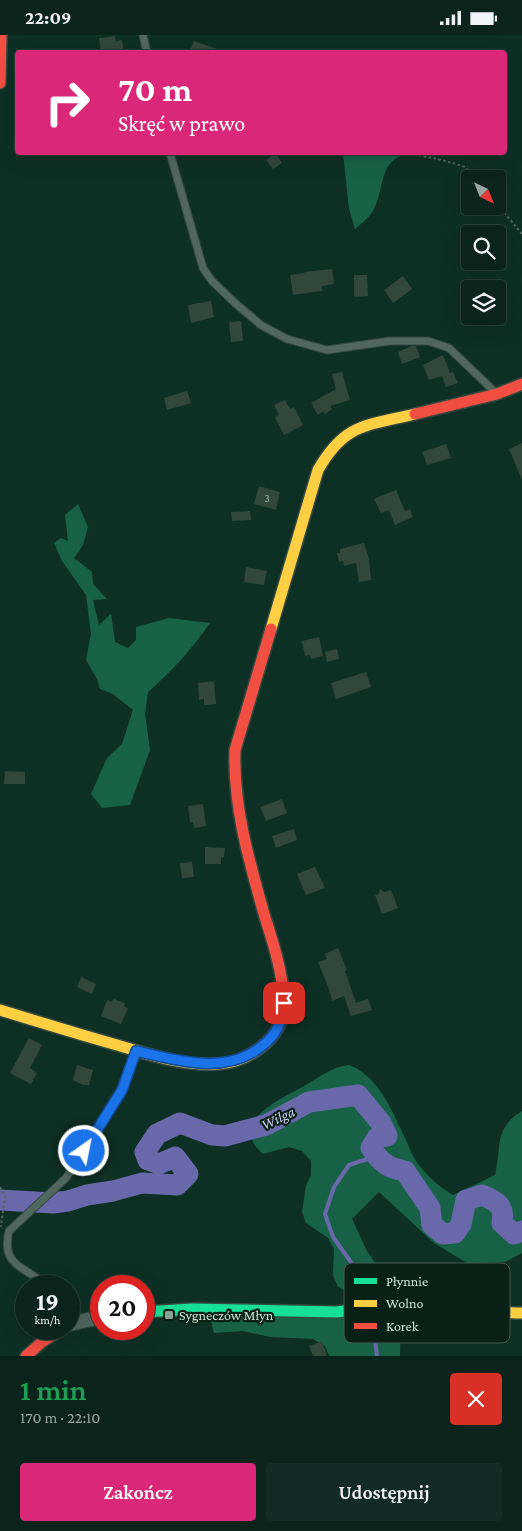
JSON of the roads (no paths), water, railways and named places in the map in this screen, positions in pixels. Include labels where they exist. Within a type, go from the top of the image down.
[{"type":"street","points":[[0,83],[1,35]]},
{"type":"street","points":[[0,1010],[136,1051],[191,1063],[220,1063],[241,1059],[259,1049],[273,1037],[280,1028],[285,993],[252,869],[236,797],[233,772],[235,750],[318,469],[339,439],[357,428],[497,394],[522,384]]},
{"type":"street","points":[[155,1311],[184,1309],[344,1311]]},
{"type":"street","points":[[26,1356],[47,1340]]},
{"type":"lane","points":[[143,35],[146,50]]},
{"type":"lane","points":[[171,155],[204,268],[212,281],[234,303],[261,325],[287,339],[328,350],[390,341],[428,341],[449,348],[497,394]]},
{"type":"lane","points":[[30,1275],[13,1262],[6,1243],[9,1231],[66,1177],[122,1090],[136,1051]]},
{"type":"waterway","name":"Wilga","points":[[0,1200],[53,1203],[142,1183],[177,1185],[188,1174],[175,1157],[159,1164],[148,1160],[145,1152],[157,1134],[180,1123],[212,1135],[225,1136],[266,1125],[309,1102],[358,1095],[381,1123],[387,1136],[377,1138],[371,1148],[385,1164],[405,1171],[430,1208],[432,1225],[443,1234],[455,1233],[461,1224],[466,1200],[482,1195],[499,1205],[503,1217],[502,1223],[514,1234],[522,1231]]},
{"type":"waterway","points":[[352,1263],[333,1237],[325,1214],[334,1187],[349,1165],[377,1156]]},
{"type":"waterway","points":[[375,1343],[377,1356]]},
{"type":"place","name":"Sygneczów Młyn","points":[[169,1315]]}]
